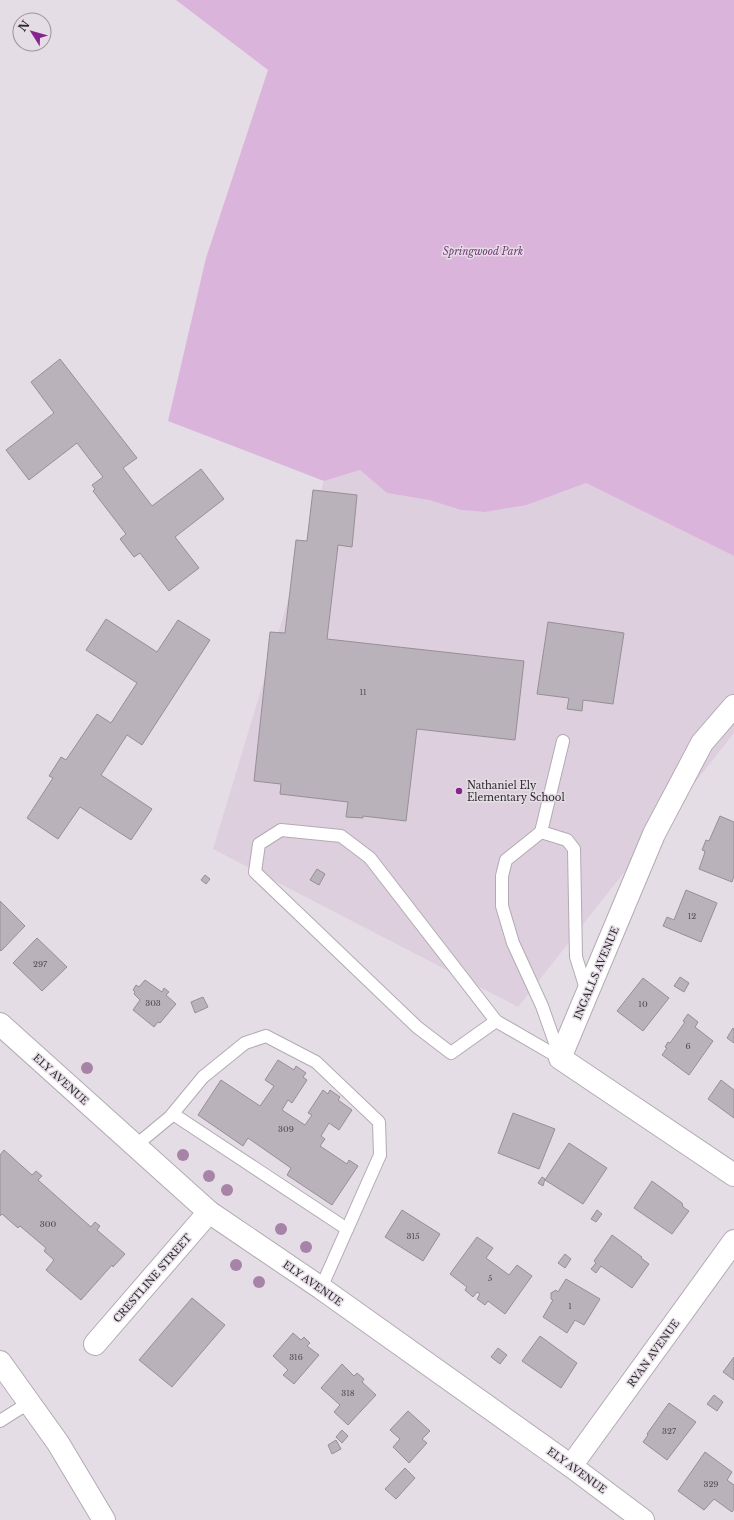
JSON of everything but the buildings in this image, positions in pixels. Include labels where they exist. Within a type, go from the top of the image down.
[{"type":"street","name":"INGALLS AVENUE","points":[[560,1058],[654,834],[702,743],[734,706]]},
{"type":"street","name":"ELY AVENUE","points":[[0,1024],[209,1212],[321,1288],[571,1466],[643,1520]]},
{"type":"street","points":[[560,1058],[734,1175]]},
{"type":"street","name":"CRESTLINE STREET","points":[[95,1344],[209,1212]]},
{"type":"street","name":"RYAN AVENUE","points":[[571,1466],[734,1241]]},
{"type":"street","points":[[0,1362],[58,1443],[104,1520]]},
{"type":"lane","points":[[560,1058],[542,1006],[513,943],[502,906],[502,876],[506,860],[541,832],[563,741]]},
{"type":"lane","points":[[496,1021],[451,1053],[417,1027],[255,872],[259,844],[281,830],[341,836],[370,858],[496,1021],[560,1058]]},
{"type":"lane","points":[[541,832],[567,840],[574,849],[576,957],[588,993]]},
{"type":"lane","points":[[135,1146],[173,1114],[203,1078],[245,1043],[266,1036],[316,1062],[379,1122],[381,1136],[380,1155],[321,1288]]},
{"type":"lane","points":[[173,1114],[347,1229]]},
{"type":"lane","points":[[0,1421],[30,1402]]},
{"type":"shaded area","name":"Nathaniel Ely Elementary School","points":[[360,470],[387,493],[429,500],[461,510],[485,512],[527,505],[586,483],[734,556],[734,733],[518,1007],[213,849],[324,481]]},
{"type":"green space","name":"Springwood Park","points":[[176,0],[734,0],[734,556],[586,483],[527,505],[485,512],[461,510],[429,500],[387,493],[360,470],[324,481],[168,421],[206,258],[268,70]]},
{"type":"place","name":"Nathaniel Ely Elementary School","points":[[459,791]]}]
